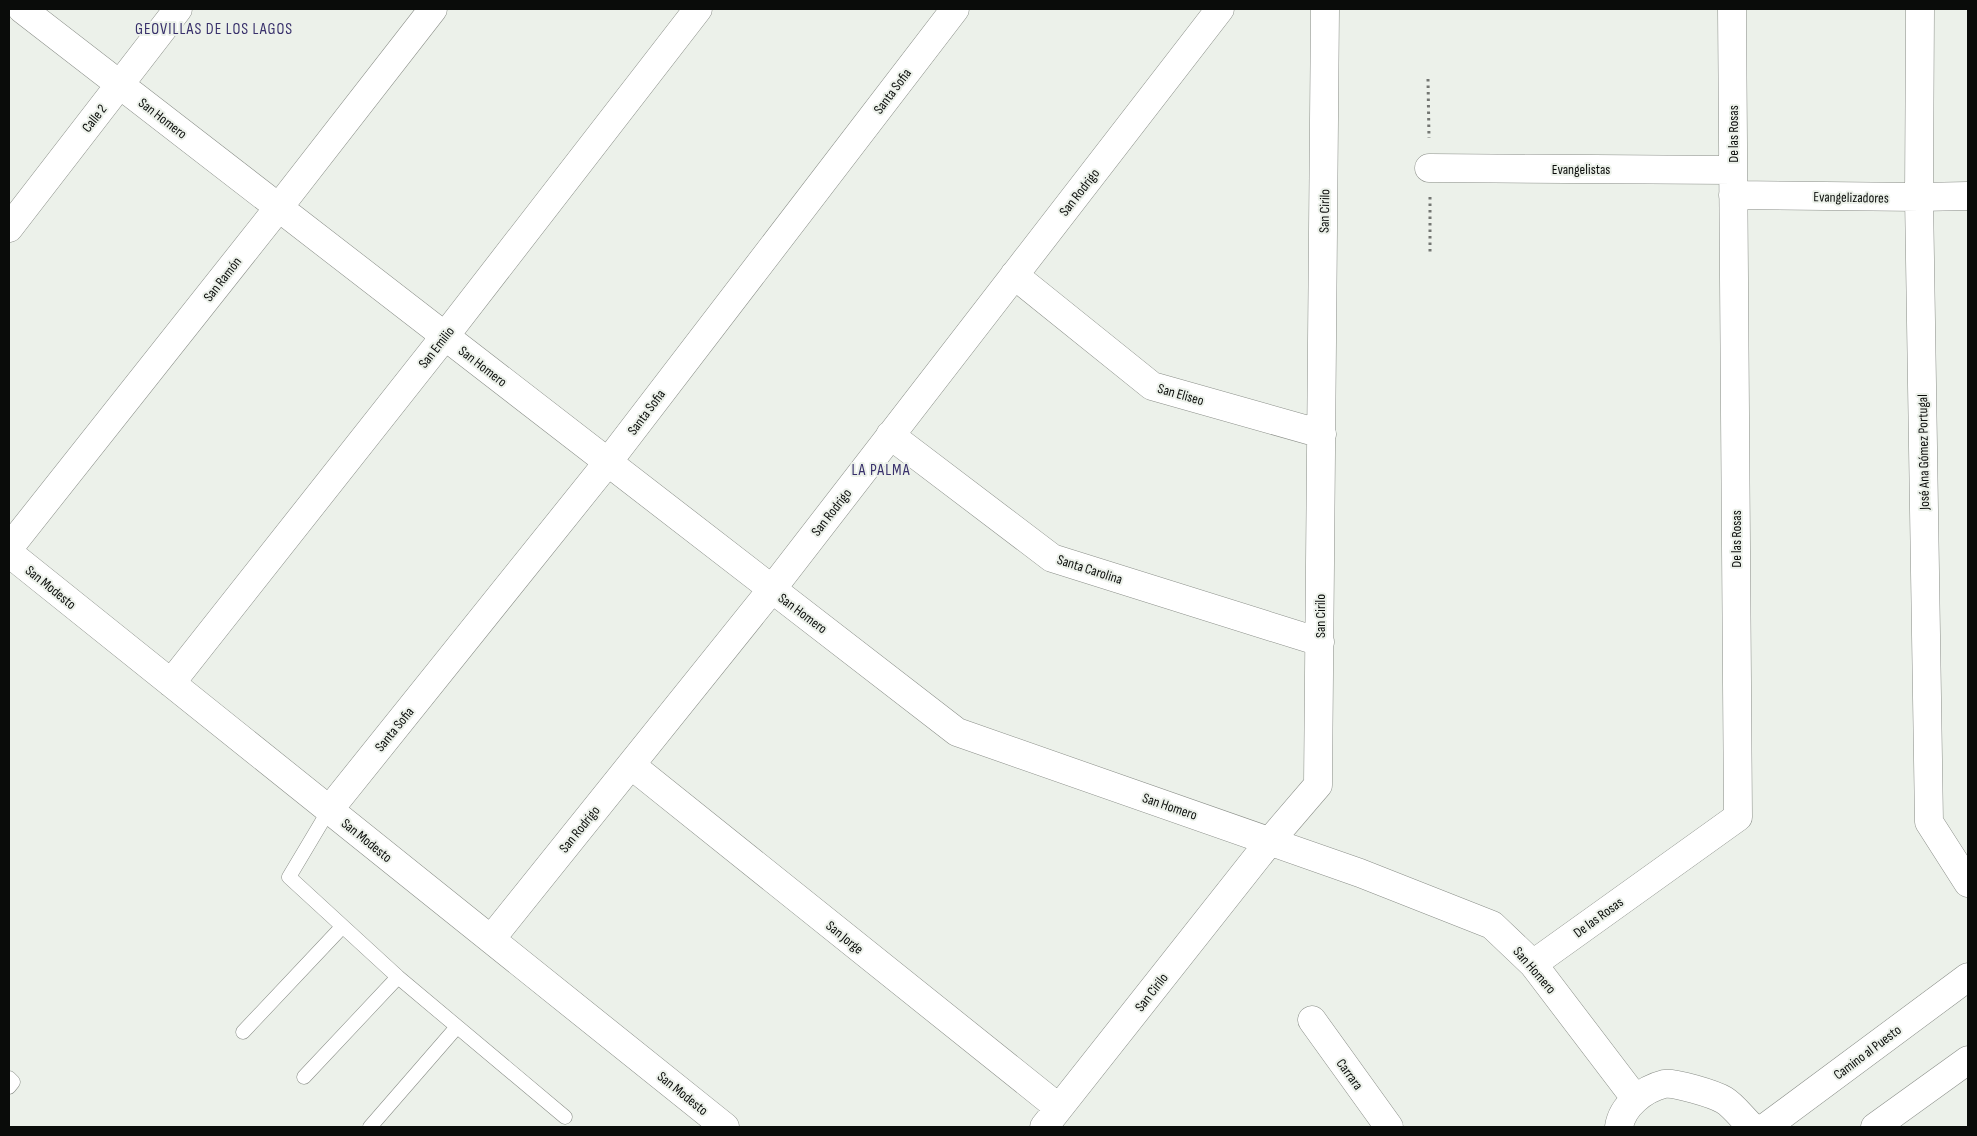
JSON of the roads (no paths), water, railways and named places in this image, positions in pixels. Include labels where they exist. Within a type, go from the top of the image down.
[{"type":"street","name":"San Homero","points":[[22,9],[957,732],[1360,873],[1492,925],[1533,964],[1636,1098]]},
{"type":"street","name":"Calle 2","points":[[9,228],[178,9]]},
{"type":"street","name":"San Ramón","points":[[9,548],[279,208],[433,9]]},
{"type":"street","name":"San Emilio","points":[[171,682],[445,336],[698,9]]},
{"type":"street","name":"Santa Sofia","points":[[329,810],[608,462],[955,9]]},
{"type":"street","name":"San Rodrigo","points":[[491,939],[772,589],[1220,9]]},
{"type":"street","name":"De las Rosas","points":[[1533,964],[1738,816],[1732,9]]},
{"type":"street","name":"José Ana Gómez Portugal","points":[[1920,9],[1920,197],[1929,822],[1968,883]]},
{"type":"street","name":"San Cirilo","points":[[1052,1118],[1270,841],[1318,784],[1322,434],[1320,12]]},
{"type":"street","name":"Evangelistas","points":[[1430,168],[1733,182]]},
{"type":"street","name":"Evangelizadores","points":[[1733,182],[1920,197],[1968,196]]},
{"type":"street","name":"San Eliseo","points":[[1014,275],[1152,386],[1322,434]]},
{"type":"street","name":"Santa Carolina","points":[[890,436],[1052,558],[1320,642]]},
{"type":"street","name":"San Modesto","points":[[9,553],[726,1127]]},
{"type":"street","name":"San Jorge","points":[[631,766],[1052,1118]]},
{"type":"street","name":"Camino al Puesto","points":[[1766,1127],[1968,978]]},
{"type":"street","name":"Carrara","points":[[1312,1020],[1389,1127]]},
{"type":"street","points":[[1875,1127],[1968,1060]]},
{"type":"street","points":[[1619,1127],[1620,1122],[1636,1098],[1666,1084],[1699,1090],[1725,1100],[1752,1127]]},
{"type":"lane","points":[[329,810],[289,877],[456,1028],[565,1117]]},
{"type":"lane","points":[[243,1032],[342,926]]},
{"type":"lane","points":[[304,1077],[398,977]]},
{"type":"lane","points":[[370,1127],[456,1028]]},
{"type":"lane","points":[[9,1078],[14,1082],[9,1088]]},
{"type":"district","name":"GEOVILLAS DE LOS LAGOS","points":[[214,28]]},
{"type":"district","name":"LA PALMA","points":[[881,469]]}]
